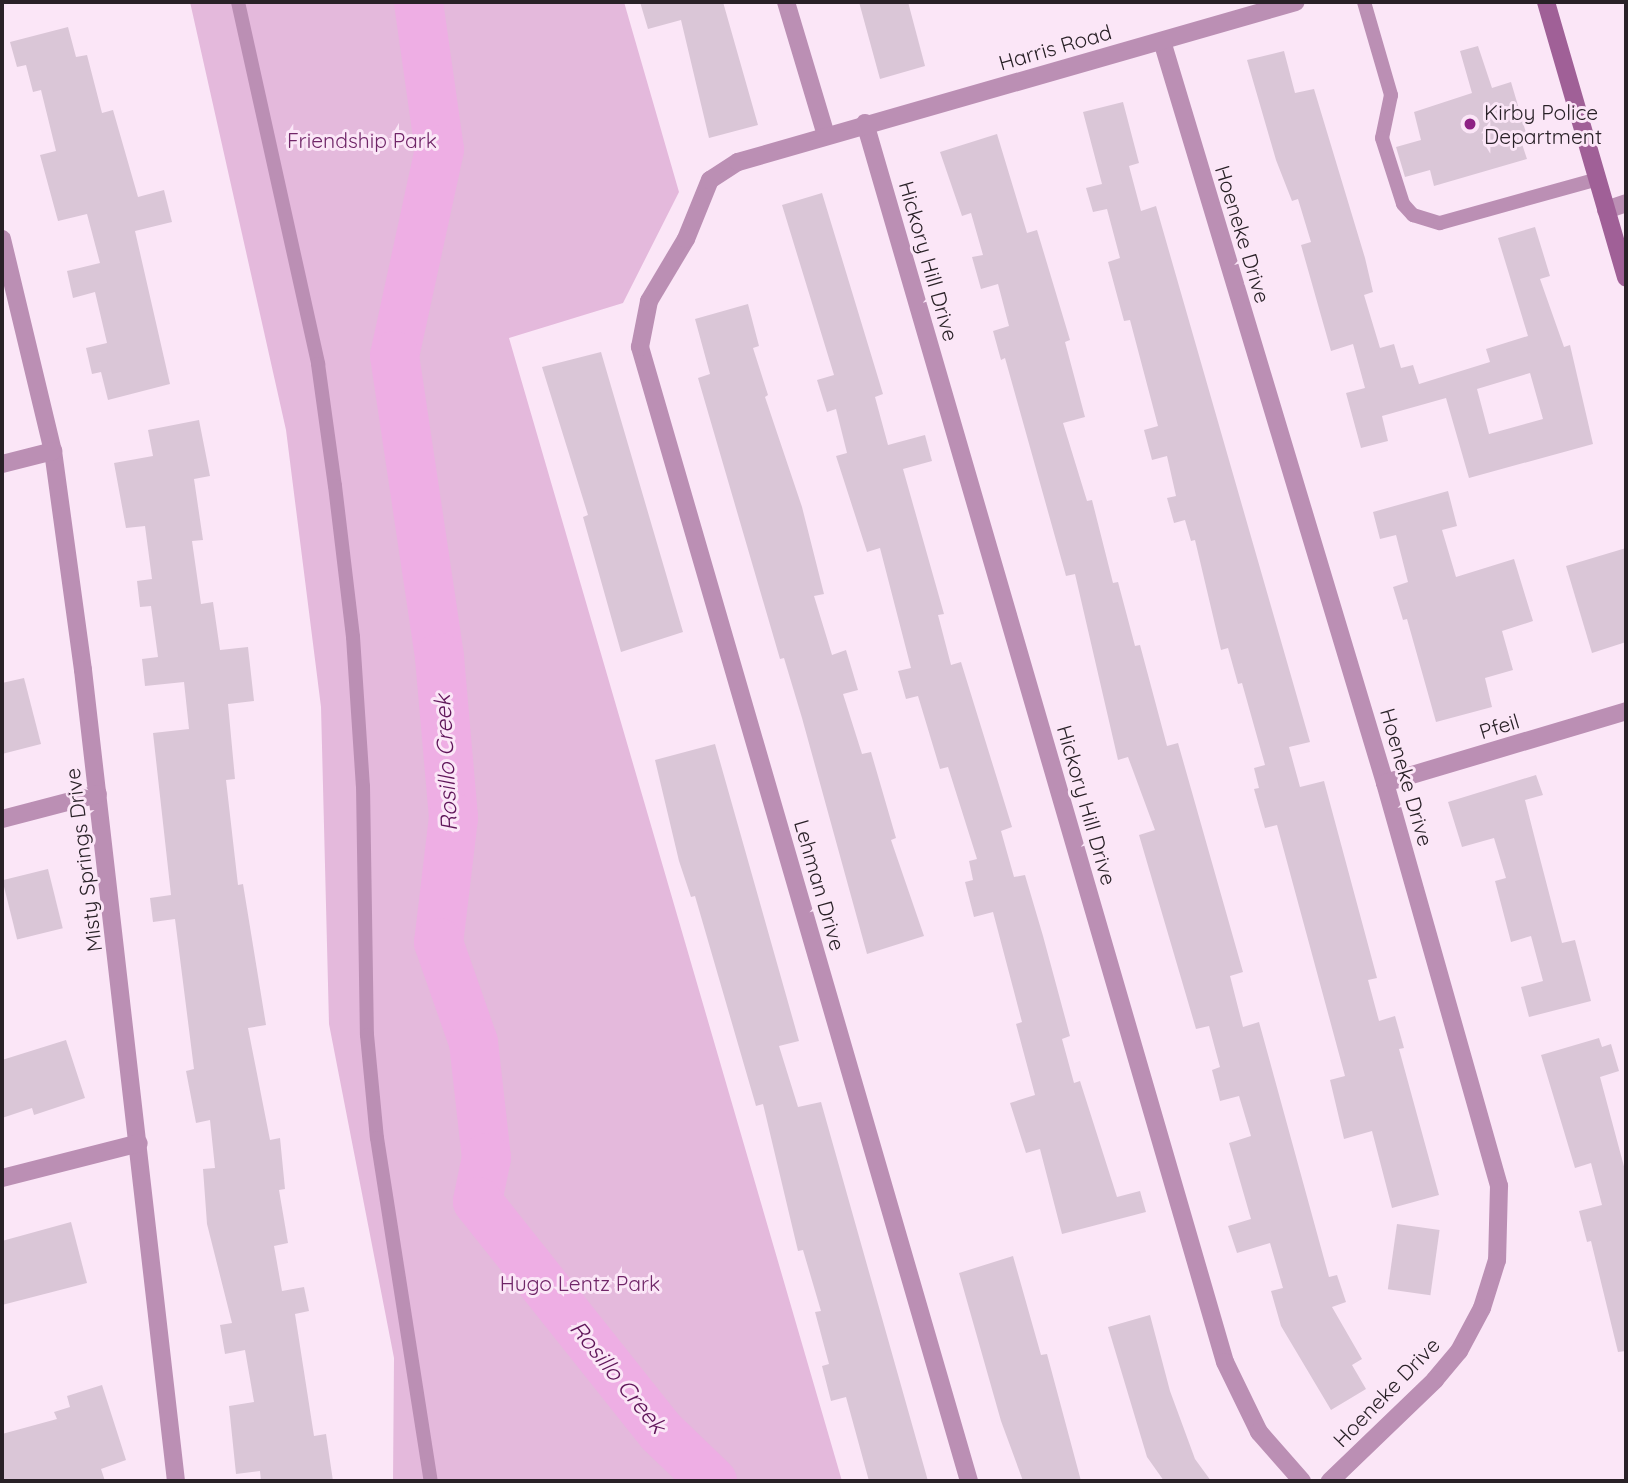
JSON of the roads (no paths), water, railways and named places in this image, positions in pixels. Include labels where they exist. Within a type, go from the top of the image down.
[{"type":"street","points":[[786,2],[826,135]]},
{"type":"street","name":"Harris Road","points":[[826,135],[1296,2]]},
{"type":"street","points":[[1546,2],[1626,278]]},
{"type":"street","name":"Hoeneke Drive","points":[[1161,41],[1385,783],[1494,1160],[1501,1210],[1490,1284],[1459,1351],[1435,1380],[1330,1481]]},
{"type":"street","name":"Hickory Hill Drive","points":[[866,123],[1225,1362],[1259,1432],[1302,1481]]},
{"type":"street","name":"Lehman Drive","points":[[826,135],[738,162],[710,180],[686,239],[649,301],[640,347],[969,1481]]},
{"type":"street","points":[[1606,210],[1626,203]]},
{"type":"street","name":"Misty Springs Drive","points":[[2,239],[53,451],[98,794],[176,1481]]},
{"type":"street","points":[[2,464],[53,451]]},
{"type":"street","name":"Pfeil","points":[[1385,783],[1626,712]]},
{"type":"street","points":[[2,818],[98,794]]},
{"type":"street","points":[[2,1178],[139,1143]]},
{"type":"lane","points":[[238,2],[318,364],[335,486],[353,637],[363,786],[366,1035],[377,1138],[431,1481]]},
{"type":"lane","points":[[1364,2],[1391,95],[1382,138],[1404,204],[1413,215],[1440,223],[1598,180]]},
{"type":"waterway","name":"Rosillo Creek","points":[[418,2],[439,149],[394,355],[439,657],[453,817],[438,942],[473,1042],[486,1157],[477,1201],[661,1432],[712,1481]]},
{"type":"place","name":"Kirby Police Department","points":[[1470,124]]},
{"type":"park label","name":"Friendship Park","points":[[362,140]]},
{"type":"park label","name":"Hugo Lentz Park","points":[[580,1283]]}]
